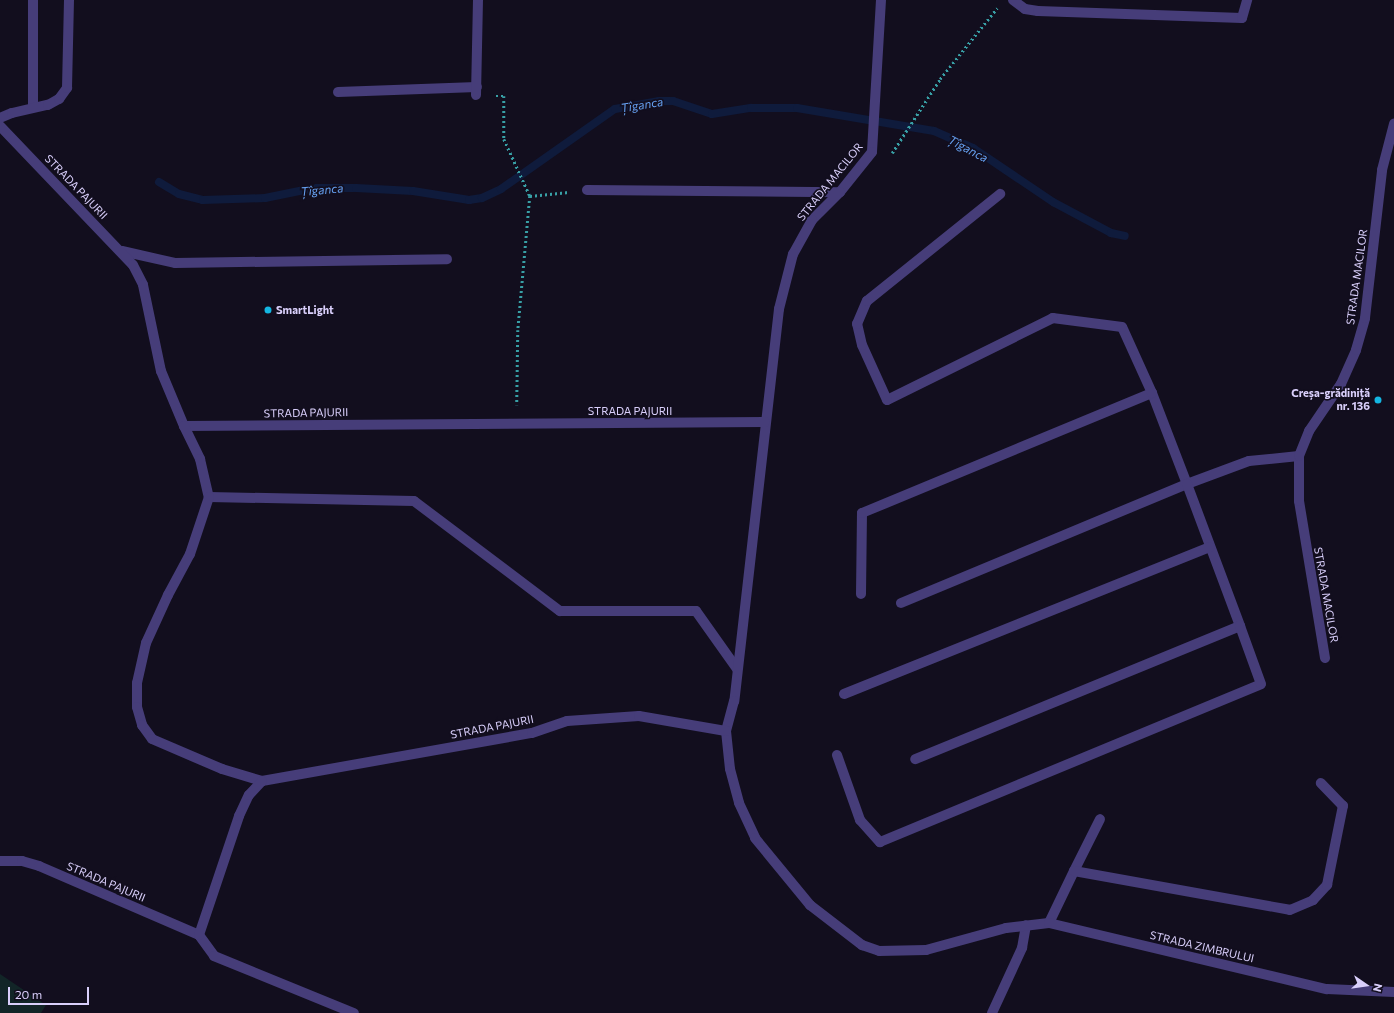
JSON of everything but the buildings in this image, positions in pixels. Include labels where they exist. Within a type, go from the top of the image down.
[{"type":"street","points":[[33,0],[33,107]]},
{"type":"street","points":[[0,118],[59,99],[67,88],[69,0]]},
{"type":"street","points":[[338,92],[476,91],[478,0]]},
{"type":"street","name":"STRADA MACILOR","points":[[765,422],[779,309],[793,254],[812,220],[840,192],[872,152],[881,0]]},
{"type":"street","points":[[1013,0],[1025,9],[1038,11],[1242,18],[1247,0]]},
{"type":"street","name":"STRADA MACILOR","points":[[1325,658],[1300,501],[1299,456],[1309,431],[1341,384],[1356,350],[1365,318],[1382,170],[1394,124]]},
{"type":"street","name":"STRADA PAJURII","points":[[0,126],[122,251],[143,285],[161,371],[184,426],[200,459],[209,497],[190,554],[168,595],[146,643],[137,683],[137,707],[142,725],[152,739],[222,769],[262,781],[532,733],[567,721],[639,716],[726,731]]},
{"type":"street","points":[[587,190],[840,192]]},
{"type":"street","points":[[837,756],[860,820],[880,842],[1261,684],[1152,394],[1122,327],[1053,318],[887,400],[862,345],[857,324],[867,302],[1000,194]]},
{"type":"street","points":[[122,251],[175,262],[446,259]]},
{"type":"street","points":[[862,594],[862,513],[1152,394]]},
{"type":"street","points":[[726,731],[734,701],[765,422]]},
{"type":"street","name":"STRADA PAJURII","points":[[184,426],[765,422]]},
{"type":"street","points":[[901,603],[1187,484],[1249,461],[1299,456]]},
{"type":"street","points":[[209,497],[414,501],[560,611],[696,611],[737,669]]},
{"type":"street","points":[[844,694],[1210,547]]},
{"type":"street","points":[[915,759],[1240,626]]},
{"type":"street","name":"STRADA ZIMBRULUI","points":[[726,731],[730,769],[738,803],[756,838],[810,905],[832,925],[862,945],[879,951],[896,952],[926,950],[1006,928],[1026,924],[1049,924],[1327,989],[1394,992]]},
{"type":"street","points":[[262,781],[249,795],[239,816],[199,935],[214,956],[354,1013]]},
{"type":"street","points":[[1074,871],[1290,910],[1313,900],[1326,885],[1343,806],[1321,783]]},
{"type":"street","points":[[1049,924],[1100,819]]},
{"type":"street","name":"STRADA PAJURII","points":[[0,861],[22,861],[39,866],[199,935]]},
{"type":"street","points":[[992,1013],[1022,948],[1026,924]]},
{"type":"path","points":[[891,154],[911,121],[940,79],[999,6]]},
{"type":"path","points":[[476,91],[504,96],[504,140],[530,196],[518,330],[517,423]]},
{"type":"path","points":[[530,196],[587,190]]},
{"type":"green space","points":[[0,974],[46,1005],[41,1013],[0,1013]]},
{"type":"waterway","name":"Țîganca","points":[[159,182],[179,194],[203,200],[265,198],[314,188],[356,188],[413,191],[469,200],[482,198],[501,189],[615,109],[659,101],[673,101],[712,114],[751,108],[797,108],[934,131],[973,148],[1053,202],[1111,233],[1125,236]]},
{"type":"place","name":"SmartLight","points":[[268,310]]},
{"type":"place","name":"Creșa-grădiniță nr. 136","points":[[1378,400]]}]
